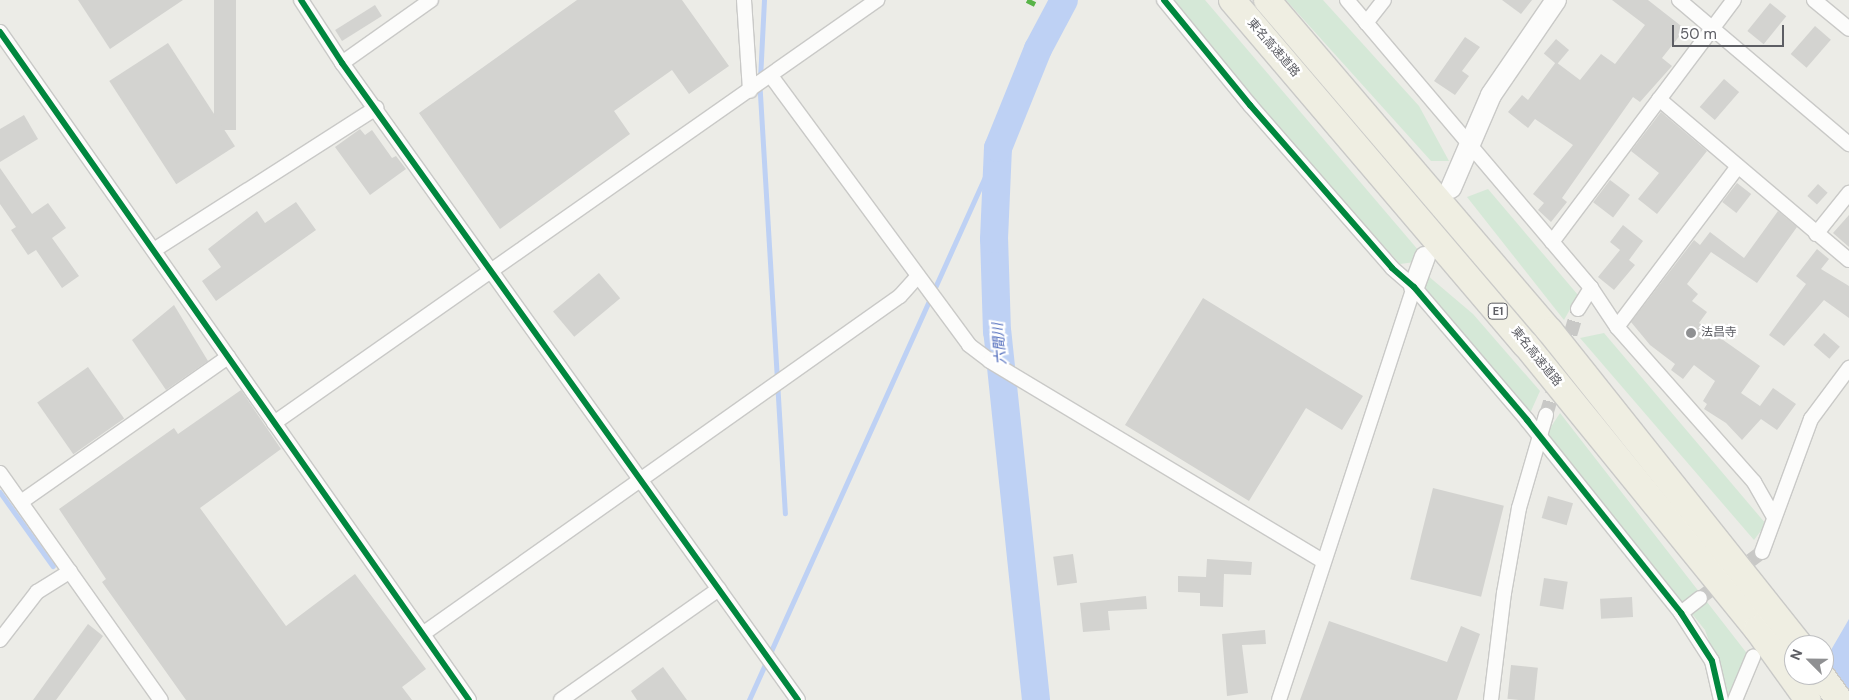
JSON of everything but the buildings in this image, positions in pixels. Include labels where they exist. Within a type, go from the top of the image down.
[{"type":"highway","name":"東名高速道路","points":[[1232,0],[1526,344],[1756,629],[1808,700]]},
{"type":"highway","name":"E1","points":[[1267,0],[1550,331],[1793,635]]},
{"type":"highway","points":[[1828,685],[1839,700]]},
{"type":"street","points":[[301,0],[342,63],[491,269],[719,589],[756,644],[798,700]]},
{"type":"street","points":[[342,63],[431,0]]},
{"type":"street","points":[[744,0],[750,91]]},
{"type":"street","points":[[274,423],[491,269],[750,91],[877,0]]},
{"type":"street","points":[[1164,0],[1256,113],[1392,268],[1414,287],[1539,436],[1681,613],[1712,661],[1722,700]]},
{"type":"street","points":[[1347,0],[1591,288],[1617,327],[1754,482],[1774,517]]},
{"type":"street","points":[[1366,23],[1384,0]]},
{"type":"street","points":[[1450,188],[1468,141],[1511,60],[1556,0]]},
{"type":"street","points":[[1679,0],[1849,144]]},
{"type":"street","points":[[1552,242],[1734,0]]},
{"type":"street","points":[[1814,0],[1847,24]]},
{"type":"street","points":[[0,32],[470,700]]},
{"type":"street","points":[[771,76],[918,280],[969,344],[990,361],[1036,387],[1323,562]]},
{"type":"street","points":[[1659,100],[1849,260]]},
{"type":"street","points":[[154,250],[376,108]]},
{"type":"street","points":[[1617,327],[1738,168]]},
{"type":"street","points":[[1816,234],[1849,193]]},
{"type":"street","points":[[1279,700],[1425,257]]},
{"type":"street","points":[[424,633],[900,296],[918,280]]},
{"type":"street","points":[[1578,309],[1591,288]]},
{"type":"street","points":[[21,502],[228,357]]},
{"type":"street","points":[[1762,552],[1811,419],[1849,368]]},
{"type":"street","points":[[1491,700],[1504,593],[1519,508],[1546,415]]},
{"type":"street","points":[[0,473],[161,700]]},
{"type":"street","points":[[0,640],[37,592],[70,571]]},
{"type":"street","points":[[562,700],[719,589]]},
{"type":"street","points":[[1681,613],[1700,598]]},
{"type":"street","points":[[1735,700],[1753,657]]},
{"type":"green space","points":[[1171,0],[1205,0],[1419,251],[1415,262],[1400,264],[1235,81]]},
{"type":"green space","points":[[1286,0],[1323,0],[1419,106],[1449,161],[1431,161]]},
{"type":"green space","points":[[1488,189],[1578,295],[1564,320],[1467,197]]},
{"type":"green space","points":[[1427,275],[1473,314],[1540,391],[1527,420],[1423,289]]},
{"type":"green space","points":[[1604,333],[1766,524],[1754,540],[1580,338]]},
{"type":"green space","points":[[1560,413],[1749,656],[1728,695],[1705,630],[1547,433]]},
{"type":"water","points":[[1849,619],[1849,698],[1802,700],[1815,685],[1834,685],[1834,645]]},
{"type":"waterway","points":[[760,79],[764,0]]},
{"type":"waterway","name":"六間川","points":[[1036,700],[997,332],[994,239],[998,148],[1038,49],[1064,0]]},
{"type":"waterway","points":[[760,86],[785,513]]},
{"type":"waterway","points":[[749,700],[998,148]]},
{"type":"waterway","points":[[0,492],[53,566]]},
{"type":"tunnel","points":[[1546,415],[1578,309]]},
{"type":"tunnel","points":[[1700,598],[1762,552]]},
{"type":"marked path","points":[[1027,0],[1035,4]]},
{"type":"cycle path","points":[[301,0],[342,63],[798,700]]},
{"type":"cycle path","points":[[1164,0],[1250,105],[1392,268],[1414,287],[1527,420],[1681,613],[1712,661],[1721,700]]},
{"type":"cycle path","points":[[0,32],[469,700]]},
{"type":"place","name":"法昌寺","points":[[1691,333]]}]
